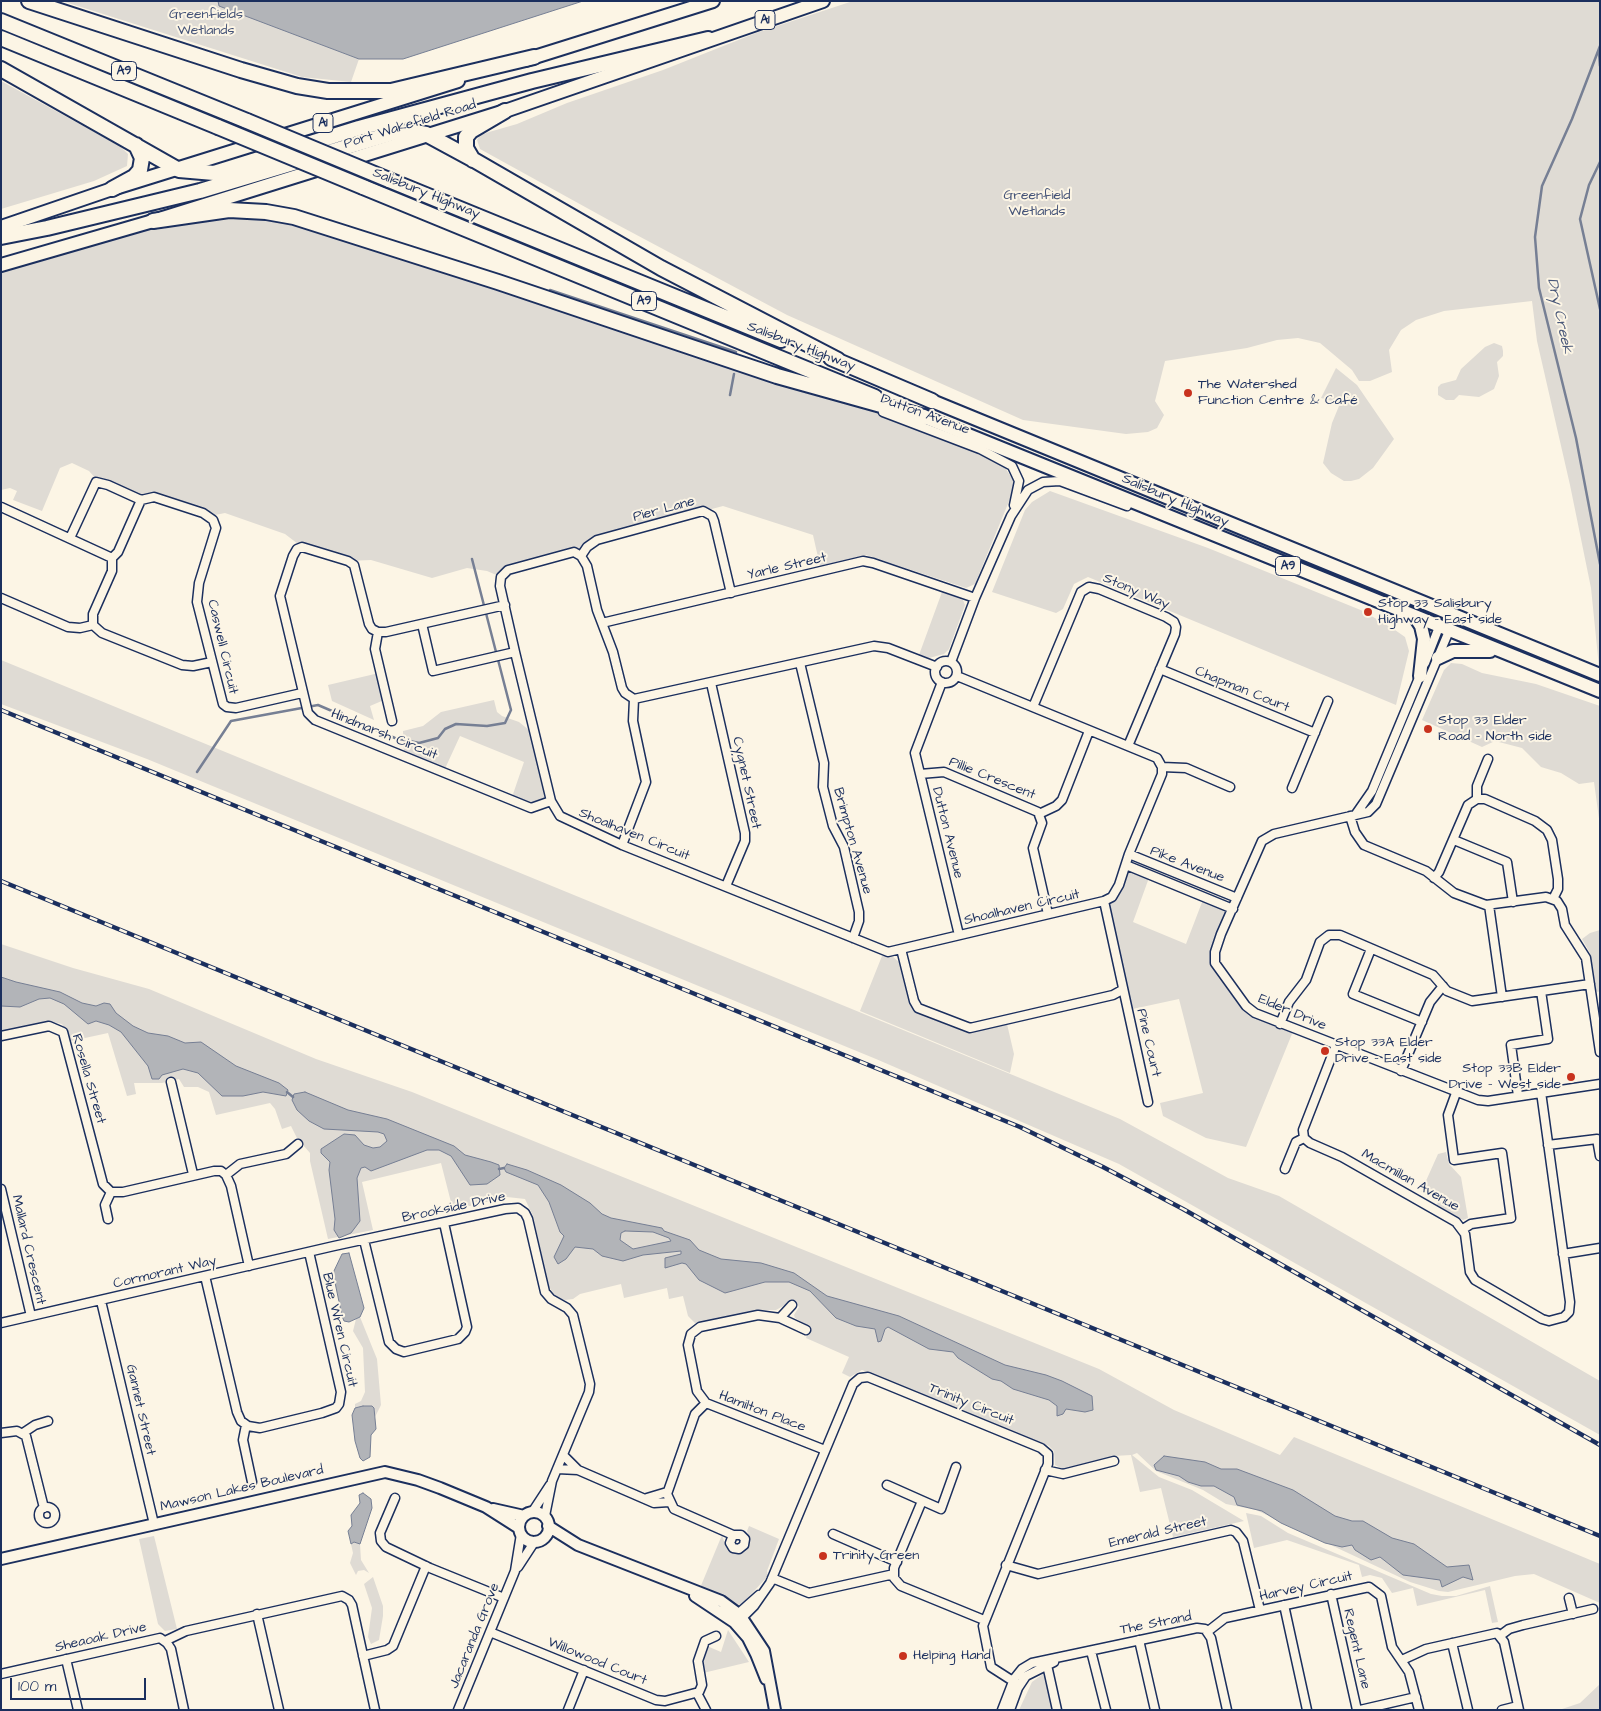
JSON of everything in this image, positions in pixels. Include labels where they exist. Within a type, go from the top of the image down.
[{"type":"highway","points":[[30,1],[241,70],[297,86],[328,91],[391,91],[534,58]]},
{"type":"highway","name":"Port Wakefield Road","points":[[1,227],[112,189],[179,170],[713,1]]},
{"type":"highway","name":"Port Wakefield Road","points":[[1,265],[154,221],[426,134],[505,111],[668,56],[708,39],[823,1]]},
{"type":"highway","name":"Salisbury Highway","points":[[1,20],[790,343],[838,360],[932,401],[1600,675]]},
{"type":"highway","name":"Salisbury Highway","points":[[1,38],[1161,514],[1600,691]]},
{"type":"highway","points":[[1,70],[179,170],[192,173],[214,173],[368,125],[532,81],[708,39]]},
{"type":"highway","points":[[474,160],[466,148],[466,137],[471,131],[505,111]]},
{"type":"highway","points":[[1,237],[47,228],[200,190],[393,133],[403,131],[426,134],[661,268],[838,360]]},
{"type":"highway","points":[[112,189],[134,177],[140,170],[142,158],[136,146]]},
{"type":"highway","points":[[154,221],[229,210],[266,212],[294,217],[498,282],[777,376],[924,417]]},
{"type":"highway","points":[[1161,514],[1169,498]]},
{"type":"highway","points":[[1444,629],[1449,613]]},
{"type":"highway","points":[[1415,617],[1421,626],[1424,639],[1420,676]]},
{"type":"highway","points":[[1438,658],[1459,650],[1498,651]]},
{"type":"street","name":"Dutton Avenue","points":[[777,376],[916,424],[1001,459],[1012,466],[1019,481],[1011,516]]},
{"type":"street","name":"Dutton Avenue","points":[[951,662],[975,598],[1011,516],[1021,498],[1037,483],[1054,480],[1136,509],[1161,514]]},
{"type":"street","points":[[70,538],[96,482],[108,485],[141,500],[118,552],[112,558],[112,571],[93,614],[93,625],[102,633],[182,665],[193,666],[212,662]]},
{"type":"street","name":"Caswell Circuit","points":[[141,500],[156,498],[203,513],[214,522],[216,532],[197,596],[221,700],[227,707],[236,708],[302,693]]},
{"type":"street","points":[[1,507],[112,558]]},
{"type":"street","name":"Pier Lane","points":[[581,556],[587,547],[597,540],[704,511],[712,516],[714,521],[731,593]]},
{"type":"street","name":"Hindmarsh Circuit","points":[[378,632],[372,630],[369,624],[358,572],[354,565],[308,548],[296,549],[280,596],[302,693],[308,713],[315,720],[404,758],[531,808],[551,802]]},
{"type":"street","name":"Shoalhaven Circuit","points":[[581,556],[574,552],[508,570],[500,577],[504,605],[551,802],[555,810],[566,820],[622,845],[888,952],[1104,901]]},
{"type":"street","points":[[581,556],[587,566],[602,623],[614,652],[622,688],[625,693],[634,699],[878,646],[937,667]]},
{"type":"street","name":"Yarle Street","points":[[602,623],[863,561],[975,598]]},
{"type":"street","name":"Stony Way","points":[[1033,707],[1078,597],[1089,587],[1174,622],[1175,634],[1128,746]]},
{"type":"street","points":[[1,598],[68,627],[80,628],[93,625]]},
{"type":"street","points":[[392,720],[375,649],[378,632],[504,605]]},
{"type":"street","points":[[422,624],[433,671],[515,652]]},
{"type":"street","points":[[1444,629],[1420,676],[1372,791],[1353,815],[1355,832],[1364,845],[1426,871],[1454,894],[1481,904],[1490,905],[1546,897],[1560,904],[1565,925],[1585,955],[1600,1052]]},
{"type":"street","name":"Elder Drive","points":[[1444,629],[1438,658],[1380,796],[1368,812],[1268,837],[1258,847],[1215,952],[1215,963],[1246,1006],[1255,1013],[1478,1100],[1488,1101],[1600,1084]]},
{"type":"street","points":[[944,661],[951,662],[956,668],[957,676],[952,682],[942,682],[937,677],[937,667],[944,661]]},
{"type":"street","name":"Brimpton Avenue","points":[[800,662],[824,764],[823,787],[832,826],[844,847],[859,912],[859,921],[853,938]]},
{"type":"street","name":"Chapman Court","points":[[1160,670],[1315,733]]},
{"type":"street","points":[[957,676],[1157,758],[1162,767],[1162,774],[1129,854],[1119,885],[1112,897],[1104,901]]},
{"type":"street","name":"Dutton Avenue","points":[[942,682],[915,753],[959,935]]},
{"type":"street","name":"Cygnet Street","points":[[711,683],[745,834],[745,841],[726,886]]},
{"type":"street","points":[[622,845],[646,782],[633,721],[634,699]]},
{"type":"street","points":[[1292,788],[1328,701]]},
{"type":"street","points":[[1039,814],[1060,802],[1089,730]]},
{"type":"street","points":[[1477,799],[1477,786],[1488,759]]},
{"type":"street","points":[[1162,767],[1186,768],[1230,787]]},
{"type":"street","name":"Pillie Crescent","points":[[920,774],[944,772],[1034,808],[1039,814],[1042,823],[1033,848],[1048,914]]},
{"type":"street","points":[[1434,878],[1439,872],[1454,840],[1468,805],[1477,799],[1485,799],[1535,821],[1547,830],[1552,840],[1558,879],[1558,889],[1553,899]]},
{"type":"street","points":[[1454,840],[1507,862],[1513,902]]},
{"type":"street","name":"Pike Avenue","points":[[1129,854],[1237,898]]},
{"type":"street","name":"Pike Avenue","points":[[1126,865],[1233,909]]},
{"type":"street","name":"Pine Court","points":[[1104,901],[1148,1102]]},
{"type":"street","points":[[1490,905],[1502,998]]},
{"type":"street","points":[[1280,1024],[1289,1002],[1306,980],[1324,938],[1329,935],[1340,936],[1433,975],[1450,993],[1472,1001],[1590,984]]},
{"type":"street","points":[[901,949],[914,1001],[918,1008],[970,1028],[1113,995],[1122,990]]},
{"type":"street","points":[[1371,949],[1353,994],[1422,1022]]},
{"type":"street","points":[[1401,1071],[1430,1002],[1443,986]]},
{"type":"street","points":[[1518,1096],[1510,1045],[1548,1039],[1541,991]]},
{"type":"street","name":"Rosella Street","points":[[1,1036],[49,1026],[62,1032],[103,1184],[111,1192]]},
{"type":"street","points":[[1285,1169],[1296,1142],[1304,1138],[1303,1130],[1336,1045]]},
{"type":"street","points":[[171,1082],[193,1174]]},
{"type":"street","points":[[1456,1092],[1448,1115],[1454,1160],[1502,1153],[1511,1218],[1471,1224],[1463,1229]]},
{"type":"street","name":"Macmillan Avenue","points":[[1304,1138],[1310,1144],[1342,1157],[1456,1222],[1463,1229],[1470,1272],[1475,1280],[1546,1321],[1564,1317],[1570,1308],[1541,1092]]},
{"type":"street","points":[[1548,1145],[1597,1138],[1600,1156]]},
{"type":"street","points":[[226,1175],[240,1164],[286,1154],[298,1144]]},
{"type":"street","points":[[108,1219],[105,1205],[111,1192],[123,1192],[193,1174],[217,1170],[226,1175],[231,1186],[249,1266]]},
{"type":"street","name":"Mallard Crescent","points":[[1,1189],[31,1316]]},
{"type":"street","name":"Brookside Drive","points":[[334,1246],[513,1208],[521,1210],[527,1216],[544,1288],[551,1299],[567,1308],[573,1315],[590,1384],[589,1392],[552,1481],[528,1513]]},
{"type":"street","points":[[364,1240],[389,1342],[396,1349],[404,1352],[458,1339],[467,1327],[444,1223]]},
{"type":"street","name":"Cormorant Way","points":[[1,1323],[334,1246]]},
{"type":"street","points":[[1563,1254],[1600,1248]]},
{"type":"street","name":"Blue Wren Circuit","points":[[246,1425],[253,1428],[269,1426],[330,1411],[339,1404],[341,1392],[309,1252]]},
{"type":"street","points":[[205,1276],[237,1416],[246,1425],[243,1440],[252,1482]]},
{"type":"street","name":"Gannet Street","points":[[101,1301],[154,1524]]},
{"type":"street","points":[[780,1318],[792,1305]]},
{"type":"street","name":"Hamilton Place","points":[[806,1330],[780,1318],[758,1315],[700,1327],[690,1334],[688,1345],[697,1391],[706,1403],[825,1450]]},
{"type":"street","name":"Trinity Circuit","points":[[737,1619],[740,1611],[763,1592],[772,1578],[853,1384],[860,1378],[868,1377],[1043,1448],[1048,1456],[1046,1470]]},
{"type":"street","points":[[706,1403],[695,1414],[667,1492],[669,1502],[674,1509],[733,1535]]},
{"type":"street","points":[[23,1433],[35,1425],[48,1421]]},
{"type":"street","points":[[1,1433],[13,1430],[23,1433],[29,1440],[44,1508]]},
{"type":"street","points":[[563,1455],[578,1470]]},
{"type":"street","points":[[1016,1683],[992,1666],[983,1630],[984,1620],[1046,1470],[1063,1474],[1114,1461]]},
{"type":"street","points":[[887,1485],[941,1509],[956,1468]]},
{"type":"street","points":[[557,1469],[578,1470],[647,1498],[654,1503],[669,1502]]},
{"type":"street","name":"Mawson Lakes Boulevard","points":[[1,1559],[385,1472],[418,1480],[486,1507],[528,1513],[547,1521]]},
{"type":"street","name":"Brookside Drive","points":[[547,1521],[552,1481]]},
{"type":"street","points":[[647,1498],[667,1492]]},
{"type":"street","points":[[395,1498],[380,1533],[381,1541],[386,1546],[426,1566],[504,1598]]},
{"type":"street","points":[[922,1501],[894,1574],[901,1586],[984,1620]]},
{"type":"street","name":"Mawson Lakes Boulevard","points":[[486,1507],[520,1531],[527,1540],[539,1540]]},
{"type":"street","points":[[520,1531],[528,1513]]},
{"type":"street","points":[[578,1545],[547,1521],[539,1540],[578,1545],[668,1582],[737,1619],[756,1654],[775,1710]]},
{"type":"street","name":"Emerald Street","points":[[1006,1565],[1038,1574],[1231,1530],[1236,1532],[1243,1540],[1260,1610]]},
{"type":"street","name":"Jacaranda Grove","points":[[458,1710],[515,1571],[520,1531]]},
{"type":"street","points":[[833,1534],[897,1562]]},
{"type":"street","name":"Jacaranda Grove","points":[[515,1571],[539,1540]]},
{"type":"street","points":[[363,1656],[387,1650],[393,1646],[426,1566]]},
{"type":"street","points":[[772,1578],[809,1593],[894,1574]]},
{"type":"street","name":"Harvey Circuit","points":[[1207,1632],[1221,1620],[1363,1586],[1378,1592],[1381,1596],[1392,1647],[1410,1672],[1419,1710]]},
{"type":"street","name":"Regent Lane","points":[[1331,1594],[1359,1710]]},
{"type":"street","points":[[165,1641],[178,1633],[256,1614],[333,1596],[346,1597],[352,1605],[375,1710]]},
{"type":"street","points":[[1569,1598],[1573,1614]]},
{"type":"street","points":[[1284,1604],[1307,1710]]},
{"type":"street","points":[[1501,1636],[1509,1629],[1593,1609]]},
{"type":"street","points":[[256,1614],[279,1710]]},
{"type":"street","name":"The Strand","points":[[1002,1710],[1022,1669],[1032,1663],[1197,1628],[1207,1632],[1212,1643],[1227,1710]]},
{"type":"street","name":"Willowood Court","points":[[490,1632],[661,1701],[697,1693]]},
{"type":"street","points":[[1402,1660],[1421,1651],[1497,1633],[1504,1642],[1519,1708],[1502,1710]]},
{"type":"street","points":[[706,1710],[697,1693],[702,1685],[698,1661],[705,1642],[716,1636]]},
{"type":"street","name":"Sheaoak Drive","points":[[1,1674],[154,1638],[165,1641],[171,1650],[184,1710]]},
{"type":"street","points":[[1139,1640],[1155,1710]]},
{"type":"street","points":[[1452,1643],[1468,1710]]},
{"type":"street","points":[[1091,1651],[1106,1710]]},
{"type":"street","name":"The Strand","points":[[1010,1710],[1016,1683],[1030,1673],[1060,1658]]},
{"type":"street","points":[[66,1659],[78,1710]]},
{"type":"street","points":[[1047,1665],[1056,1710]]},
{"type":"street","points":[[568,1710],[584,1670]]},
{"type":"street","points":[[1359,1710],[1416,1697]]},
{"type":"green space","name":"Greenfields Wetlands","points":[[62,1],[218,1],[220,6],[359,59],[351,82],[302,77]]},
{"type":"green space","name":"Greenfield Wetlands","points":[[853,1],[1600,1],[1600,677],[1591,588],[1537,341],[1532,301],[1444,311],[1416,320],[1401,330],[1389,350],[1392,372],[1370,381],[1359,381],[1352,370],[1320,343],[1298,338],[1277,340],[1247,348],[1165,361],[1155,401],[1164,415],[1157,428],[1148,432],[1126,434],[1023,420],[787,315],[480,149],[477,140],[480,135],[517,124],[567,103],[663,70],[756,33]]},
{"type":"green space","points":[[1,81],[120,146],[128,154],[127,166],[94,181],[1,209]]},
{"type":"green space","points":[[214,217],[265,217],[306,225],[912,424],[982,452],[1004,466],[1013,480],[1014,489],[975,584],[966,588],[866,555],[820,566],[813,535],[723,506],[597,540],[581,556],[574,552],[516,567],[501,577],[487,571],[467,568],[432,578],[371,560],[348,561],[302,547],[285,534],[225,513],[210,516],[154,497],[141,500],[98,481],[89,471],[72,463],[60,468],[42,511],[13,500],[17,491],[10,488],[1,490],[1,265],[153,221],[157,230]]},
{"type":"green space","points":[[1494,343],[1502,346],[1503,356],[1497,362],[1499,376],[1494,389],[1479,397],[1459,395],[1454,400],[1446,400],[1438,395],[1438,387],[1441,384],[1456,380],[1461,369],[1485,347]]},
{"type":"green space","points":[[1336,368],[1357,385],[1394,439],[1373,468],[1359,479],[1351,481],[1344,481],[1331,473],[1323,463],[1332,423],[1339,406],[1343,404],[1321,398]]},
{"type":"green space","points":[[1050,491],[1208,548],[1363,611],[1395,630],[1405,637],[1409,651],[1396,705],[1088,577],[1074,584],[1063,609],[1056,613],[992,592],[1025,510],[1032,502]]},
{"type":"green space","points":[[942,592],[963,600],[965,605],[949,649],[944,654],[929,658],[919,655]]},
{"type":"green space","points":[[1,660],[1120,1119],[1228,1178],[1279,1196],[1600,1381],[1600,1435],[1119,1164],[876,1059],[147,759],[1,704]]},
{"type":"green space","points":[[1451,663],[1462,664],[1482,673],[1536,684],[1600,706],[1600,826],[1594,782],[1579,784],[1561,773],[1541,767],[1522,748],[1495,741],[1482,747],[1422,720],[1444,670]]},
{"type":"green space","points":[[379,673],[384,700],[370,706],[374,720],[332,701],[328,685]]},
{"type":"green space","points":[[494,700],[497,712],[502,716],[519,722],[535,735],[551,801],[538,806],[511,800],[524,762],[460,736],[443,773],[404,758],[403,731],[423,726],[441,712]]},
{"type":"green space","points":[[1126,865],[1150,875],[1133,922],[1186,944],[1204,897],[1233,909],[1215,963],[1246,1006],[1294,1029],[1246,1147],[1206,1138],[1163,1116],[1160,1103],[1203,1093],[1179,999],[1128,1010],[1104,901],[1112,897]]},
{"type":"green space","points":[[1600,930],[1600,991],[1598,992],[1596,991],[1590,953],[1582,939],[1590,933]]},
{"type":"green space","points":[[1,944],[73,968],[149,989],[316,1059],[412,1092],[1099,1369],[1174,1410],[1280,1455],[1294,1437],[1600,1564],[1600,1603],[1534,1574],[1515,1576],[1448,1592],[1410,1582],[1256,1510],[1226,1504],[1203,1490],[1156,1471],[1137,1453],[1132,1455],[1159,1477],[1192,1490],[1244,1521],[1173,1537],[1161,1488],[1140,1492],[1131,1455],[1114,1456],[1063,1469],[1055,1465],[1054,1451],[1049,1446],[862,1370],[850,1377],[842,1373],[849,1357],[806,1338],[810,1327],[795,1318],[794,1315],[799,1307],[794,1300],[776,1310],[761,1310],[695,1323],[688,1316],[683,1296],[669,1299],[667,1288],[624,1298],[621,1284],[580,1294],[573,1299],[557,1298],[549,1287],[533,1216],[525,1199],[507,1197],[453,1210],[441,1163],[362,1182],[373,1230],[328,1239],[310,1161],[310,1153],[297,1138],[291,1126],[282,1129],[275,1109],[270,1103],[216,1115],[209,1092],[198,1087],[184,1087],[179,1079],[162,1083],[134,1083],[136,1094],[127,1096],[108,1033],[71,1041],[62,1024],[48,1021],[1,1032]]},
{"type":"green space","points":[[882,956],[892,956],[900,963],[910,1004],[920,1014],[963,1031],[972,1032],[1007,1024],[1014,1054],[1010,1073],[860,1011]]},
{"type":"green space","points":[[1446,1152],[1449,1164],[1461,1177],[1468,1218],[1463,1220],[1437,1205],[1438,1201],[1421,1192],[1438,1154]]},
{"type":"green space","points":[[360,1317],[377,1359],[381,1405],[375,1417],[374,1408],[368,1406],[355,1408],[355,1404],[361,1401],[365,1392],[363,1348],[353,1331],[356,1319]]},
{"type":"green space","points":[[1246,1513],[1261,1516],[1288,1533],[1431,1594],[1456,1596],[1490,1586],[1498,1622],[1492,1623],[1485,1590],[1417,1606],[1413,1588],[1392,1593],[1382,1578],[1370,1575],[1362,1577],[1359,1565],[1287,1540],[1254,1548]]},
{"type":"green space","points":[[749,1526],[779,1539],[767,1571],[768,1576],[742,1604],[734,1606],[700,1588],[722,1535],[726,1547],[736,1553],[744,1551],[750,1538],[747,1531]]},
{"type":"green space","points":[[154,1536],[177,1629],[165,1631],[158,1624],[139,1539]]},
{"type":"green space","points":[[354,1542],[360,1544],[361,1560],[369,1573],[364,1570],[358,1571],[356,1575],[350,1563],[353,1553],[351,1544]]},
{"type":"green space","points":[[373,1577],[383,1606],[383,1616],[379,1640],[371,1644],[368,1637],[372,1608],[364,1584]]},
{"type":"green space","points":[[728,1630],[749,1662],[703,1673],[701,1662],[707,1646],[721,1652]]},
{"type":"green space","points":[[1043,1674],[1053,1710],[1019,1710],[1032,1682]]},
{"type":"green space","points":[[1600,1684],[1600,1710],[1559,1710],[1580,1703]]},
{"type":"shaded area","points":[[218,1],[583,1],[403,59],[359,59],[219,6]]},
{"type":"shaded area","points":[[1,977],[60,992],[82,1003],[96,1006],[104,1003],[110,1004],[116,1013],[133,1026],[148,1033],[168,1036],[185,1043],[201,1042],[236,1066],[279,1083],[288,1090],[286,1096],[263,1092],[243,1096],[222,1096],[198,1073],[183,1069],[162,1075],[159,1079],[152,1079],[148,1066],[121,1032],[109,1025],[96,1021],[88,1024],[64,1004],[50,998],[39,999],[20,1007],[1,1006]]},
{"type":"shaded area","points":[[305,1092],[348,1110],[387,1119],[454,1146],[465,1155],[499,1165],[500,1175],[487,1184],[470,1185],[451,1156],[439,1150],[427,1150],[371,1171],[365,1167],[361,1168],[357,1178],[360,1221],[351,1233],[339,1238],[334,1230],[335,1219],[329,1170],[330,1162],[321,1153],[321,1149],[344,1134],[355,1135],[364,1145],[373,1148],[380,1147],[387,1141],[384,1134],[378,1132],[324,1129],[309,1121],[297,1110],[292,1100],[294,1094]]},
{"type":"shaded area","points":[[507,1164],[527,1170],[561,1185],[590,1203],[602,1214],[611,1218],[662,1228],[664,1231],[690,1240],[699,1250],[721,1259],[761,1263],[794,1273],[827,1296],[899,1316],[1005,1365],[1062,1381],[1092,1396],[1093,1410],[1085,1412],[1066,1409],[1063,1414],[1057,1416],[1057,1406],[1049,1400],[1013,1389],[1001,1381],[992,1379],[958,1358],[953,1352],[929,1349],[888,1327],[885,1329],[881,1341],[878,1342],[875,1329],[856,1326],[836,1318],[810,1291],[789,1282],[765,1282],[725,1293],[699,1280],[686,1264],[682,1263],[665,1268],[665,1258],[681,1254],[681,1251],[643,1255],[623,1261],[602,1256],[593,1249],[575,1247],[566,1259],[558,1264],[554,1257],[564,1236],[560,1232],[549,1202],[538,1185],[506,1172],[504,1168]],"holes":[[[625,1231],[653,1232],[669,1238],[671,1241],[633,1249],[620,1240],[621,1233]]]},
{"type":"shaded area","points":[[349,1253],[364,1308],[360,1317],[349,1322],[344,1321],[342,1316],[333,1273],[342,1254]]},
{"type":"shaded area","points":[[372,1406],[374,1408],[376,1429],[371,1435],[370,1457],[363,1461],[360,1458],[355,1441],[352,1415],[355,1408]]},
{"type":"shaded area","points":[[1164,1456],[1205,1462],[1221,1469],[1237,1469],[1293,1490],[1335,1516],[1352,1521],[1363,1521],[1392,1538],[1414,1544],[1447,1567],[1469,1565],[1473,1580],[1463,1577],[1442,1587],[1440,1580],[1403,1575],[1380,1557],[1371,1560],[1355,1550],[1352,1545],[1342,1547],[1325,1543],[1281,1523],[1262,1511],[1237,1505],[1234,1497],[1214,1486],[1201,1486],[1188,1482],[1179,1476],[1156,1470],[1154,1465]]},
{"type":"shaded area","points":[[363,1493],[371,1499],[372,1508],[360,1544],[354,1542],[351,1544],[348,1531],[352,1526],[351,1515],[360,1503],[359,1495]]},
{"type":"waterway","name":"Dry Creek","points":[[1600,46],[1572,119],[1542,186],[1535,237],[1539,288],[1576,438],[1600,564]]},
{"type":"waterway","name":"Dry Creek","points":[[1599,53],[1600,66]]},
{"type":"waterway","name":"Dry Creek","points":[[1600,162],[1589,185],[1580,219],[1600,309]]},
{"type":"waterway","points":[[550,290],[736,352]]},
{"type":"waterway","points":[[730,395],[734,374]]},
{"type":"waterway","points":[[197,772],[231,721],[318,705],[395,738],[419,743],[438,738],[445,729],[456,724],[487,726],[505,723],[511,710],[472,559]]},
{"type":"waterway","points":[[287,1092],[293,1097]]},
{"type":"waterway","points":[[499,1169],[504,1168]]},
{"type":"railway","points":[[1,710],[1020,1127],[1103,1167],[1183,1209],[1600,1445]]},
{"type":"railway","points":[[1,881],[1600,1536]]},
{"type":"place","name":"The Watershed Function Centre & Café","points":[[1188,393]]},
{"type":"place","name":"Stop 33 Salisbury Highway - East side","points":[[1368,612]]},
{"type":"place","name":"Stop 33 Elder Road - North side","points":[[1428,729]]},
{"type":"place","name":"Stop 33A Elder Drive - East side","points":[[1325,1051]]},
{"type":"place","name":"Stop 33B Elder Drive - West side","points":[[1571,1077]]},
{"type":"place","name":"Trinity Green","points":[[823,1556]]},
{"type":"place","name":"Helping Hand","points":[[903,1656]]}]
